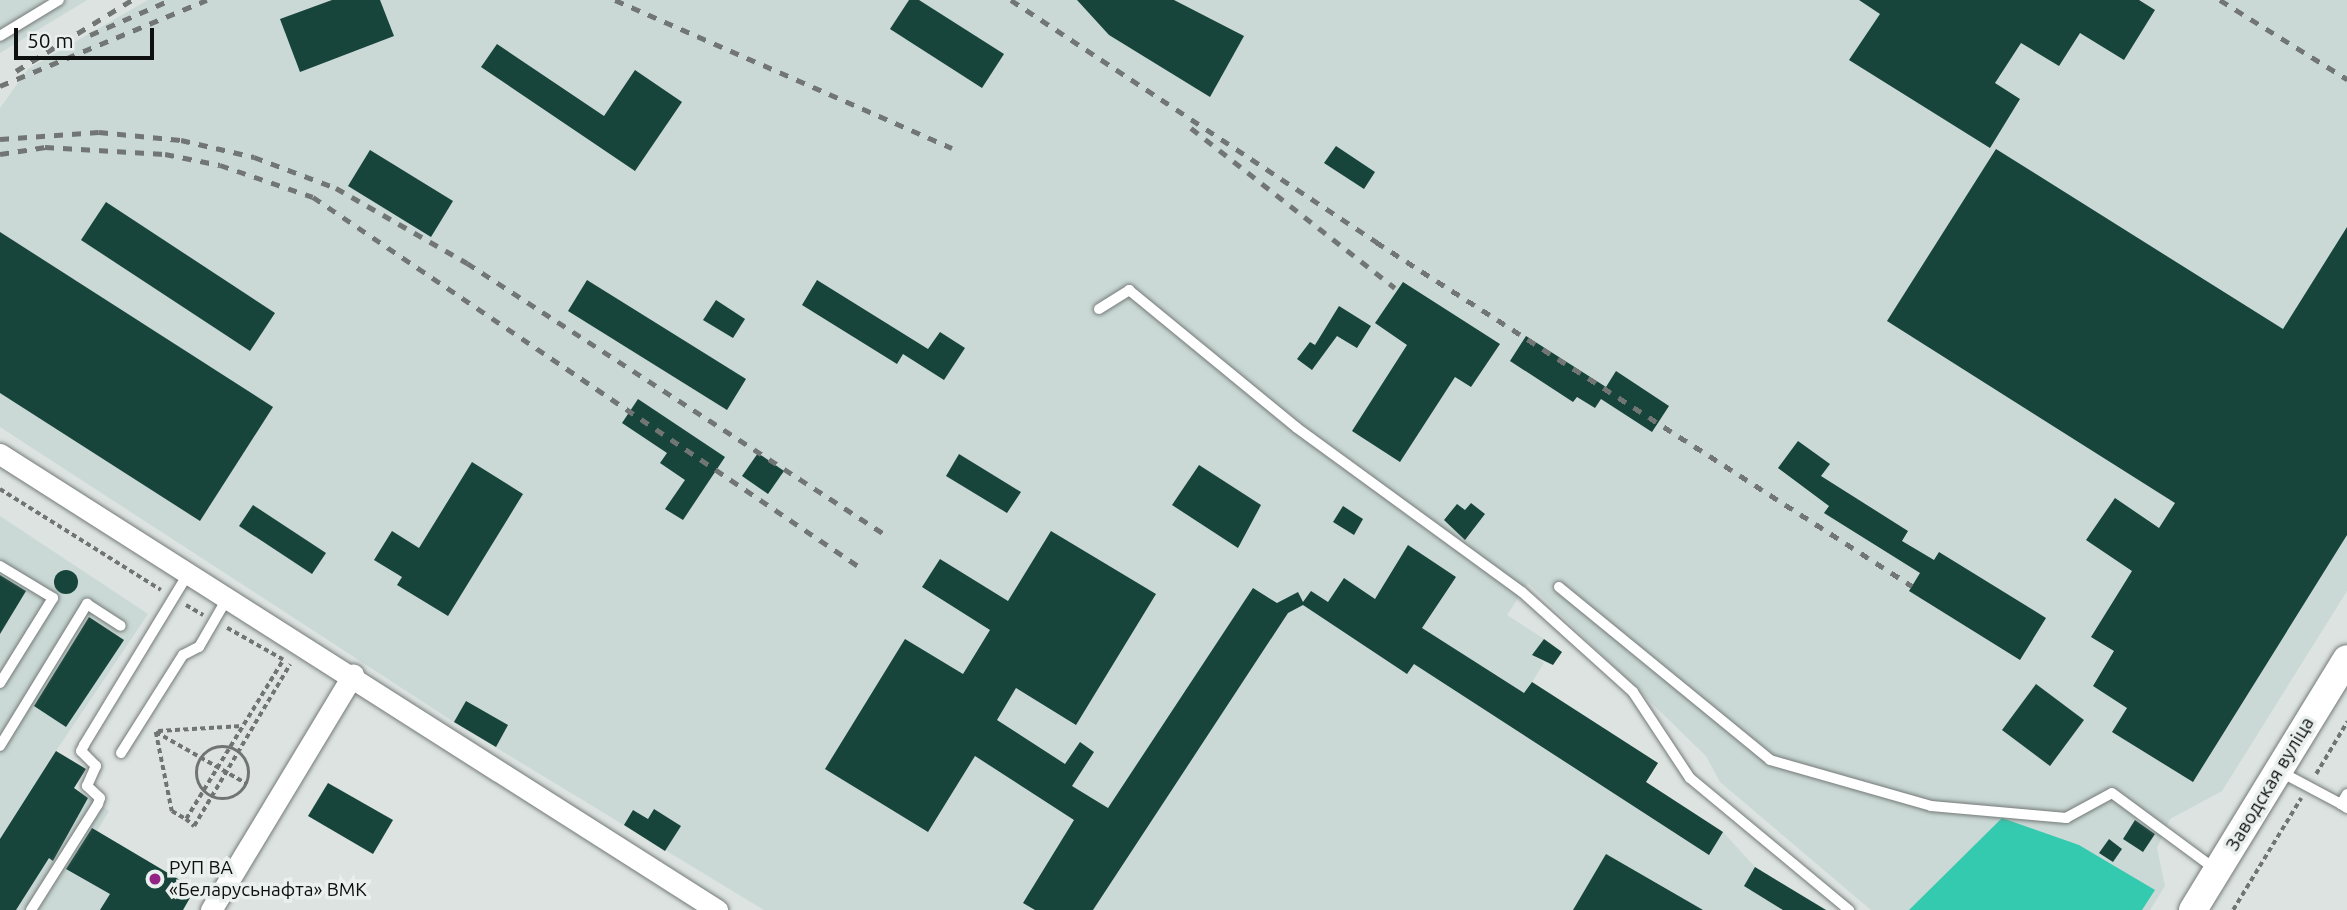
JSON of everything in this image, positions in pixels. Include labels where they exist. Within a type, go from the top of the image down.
[{"type":"main road","name":"Заводская вуліца","points":[[2193,910],[2347,659]]},
{"type":"street","points":[[0,454],[353,675],[717,910]]},
{"type":"street","points":[[211,910],[353,675]]},
{"type":"lane","points":[[0,36],[59,0]]},
{"type":"lane","points":[[1098,309],[1129,290],[1297,428],[1522,593],[1633,692],[1690,778],[1849,910]]},
{"type":"lane","points":[[0,566],[53,598],[0,683]]},
{"type":"lane","points":[[31,910],[100,798],[87,786],[96,766],[81,751],[189,572]]},
{"type":"lane","points":[[1559,587],[1770,760],[1931,806],[2066,818],[2112,793],[2217,871]]},
{"type":"lane","points":[[121,753],[183,655],[199,647],[228,597]]},
{"type":"lane","points":[[0,746],[87,604],[121,626]]},
{"type":"lane","points":[[2278,771],[2344,806],[2347,794]]},
{"type":"path","points":[[0,489],[174,598],[292,665],[194,826],[173,811],[156,732]]},
{"type":"path","points":[[186,820],[284,660]]},
{"type":"path","points":[[250,713],[260,719]]},
{"type":"path","points":[[2232,910],[2347,722]]},
{"type":"path","points":[[156,732],[243,726]]},
{"type":"path","points":[[156,732],[247,784]]},
{"type":"path","points":[[216,747],[230,747],[239,752],[249,767],[247,784],[236,796],[212,797],[204,790],[197,774],[201,758],[216,747]]},
{"type":"shaded area","points":[[0,0],[87,0],[0,53]]},
{"type":"shaded area","points":[[148,0],[2347,0],[2347,591],[2222,791],[2170,819],[2157,848],[2165,886],[2150,910],[1871,910],[1720,782],[1706,756],[1528,583],[1507,615],[1544,639],[1533,655],[1544,663],[1532,682],[1658,763],[1646,782],[1723,832],[1755,867],[1826,910],[1045,910],[1024,903],[1035,910],[764,910],[454,722],[0,427],[0,108],[28,69]]},
{"type":"shaded area","points":[[0,516],[148,614],[56,751],[86,769],[74,788],[109,811],[97,831],[195,889],[183,910],[0,910]]},
{"type":"green space","points":[[2002,818],[2079,845],[2155,890],[2142,910],[1909,910]]},
{"type":"building","points":[[332,0],[380,0],[394,36],[300,72],[280,19]]},
{"type":"building","points":[[909,0],[919,0],[1004,54],[982,88],[890,29]]},
{"type":"building","points":[[1077,0],[1174,0],[1244,36],[1210,97],[1109,35]]},
{"type":"building","points":[[1859,0],[2139,0],[2155,10],[2124,60],[2080,33],[2059,66],[2021,43],[1995,83],[2020,99],[1990,148],[1849,60],[1880,14]]},
{"type":"building","points":[[497,44],[604,116],[635,70],[682,102],[635,171],[481,67]]},
{"type":"building","points":[[1336,146],[1375,172],[1364,189],[1324,163]]},
{"type":"building","points":[[1996,149],[2283,329],[2347,227],[2347,535],[2193,782],[2112,732],[2127,708],[2093,686],[2114,651],[2091,637],[2132,571],[2086,540],[2115,498],[2159,528],[2175,503],[1887,321]]},
{"type":"building","points":[[370,150],[453,201],[431,237],[348,186]]},
{"type":"building","points":[[106,202],[275,313],[250,351],[81,240]]},
{"type":"building","points":[[0,232],[273,407],[200,521],[0,393]]},
{"type":"building","points":[[587,280],[746,379],[727,410],[568,311]]},
{"type":"building","points":[[817,280],[928,349],[940,332],[965,348],[944,380],[903,354],[897,364],[802,305]]},
{"type":"building","points":[[1403,282],[1500,344],[1471,387],[1455,377],[1400,462],[1352,431],[1407,345],[1375,323]]},
{"type":"building","points":[[716,300],[745,319],[733,338],[703,320]]},
{"type":"building","points":[[1339,306],[1371,326],[1357,348],[1337,336],[1312,370],[1297,359],[1310,342],[1315,345]]},
{"type":"building","points":[[1526,336],[1606,387],[1616,371],[1669,406],[1652,432],[1601,399],[1595,408],[1577,397],[1573,402],[1510,361]]},
{"type":"building","points":[[638,399],[725,457],[683,520],[665,509],[685,480],[660,463],[667,453],[622,423]]},
{"type":"building","points":[[1798,441],[1830,464],[1821,476],[1908,531],[1902,541],[1934,560],[1939,552],[2046,618],[2020,660],[1909,591],[1920,573],[1824,513],[1829,506],[1778,468]]},
{"type":"building","points":[[758,453],[784,471],[768,494],[742,476]]},
{"type":"building","points":[[959,454],[1021,492],[1007,513],[946,476]]},
{"type":"building","points":[[472,462],[523,494],[448,616],[397,585],[402,577],[374,560],[392,531],[419,548]]},
{"type":"building","points":[[1199,465],[1261,505],[1238,548],[1172,505]]},
{"type":"building","points":[[1471,503],[1485,514],[1465,540],[1444,520],[1457,504],[1465,510]]},
{"type":"building","points":[[253,505],[326,553],[312,574],[239,526]]},
{"type":"building","points":[[1343,506],[1363,519],[1354,535],[1333,522]]},
{"type":"building","points":[[1051,531],[1156,594],[1076,725],[1016,688],[997,720],[1065,764],[1080,742],[1094,752],[1072,786],[1108,808],[1253,588],[1277,603],[1298,592],[1303,602],[1311,591],[1328,602],[1344,578],[1375,599],[1408,545],[1456,577],[1422,628],[1524,693],[1532,682],[1658,763],[1646,782],[1723,832],[1709,855],[1414,664],[1407,674],[1303,605],[1288,613],[1093,910],[1035,910],[1023,903],[1074,820],[975,756],[928,832],[825,769],[905,639],[963,674],[990,630],[922,587],[940,559],[1008,601]]},
{"type":"building","points":[[66,570],[74,574],[78,582],[74,590],[66,594],[58,590],[54,582],[58,574]]},
{"type":"building","points":[[0,575],[26,591],[0,634]]},
{"type":"building","points":[[89,617],[124,640],[66,727],[34,706]]},
{"type":"building","points":[[1544,639],[1562,652],[1553,665],[1532,655]]},
{"type":"building","points":[[2036,684],[2084,720],[2050,766],[2002,730]]},
{"type":"building","points":[[466,701],[508,725],[496,747],[454,722]]},
{"type":"building","points":[[56,751],[86,769],[74,788],[88,798],[53,861],[49,858],[16,910],[0,910],[0,839]]},
{"type":"building","points":[[328,783],[393,820],[373,854],[308,816]]},
{"type":"building","points":[[654,809],[681,826],[665,851],[624,825],[633,810],[648,819]]},
{"type":"building","points":[[2135,820],[2155,834],[2143,852],[2123,839]]},
{"type":"building","points":[[92,828],[195,889],[183,910],[100,910],[110,894],[66,869]]},
{"type":"building","points":[[2109,839],[2122,849],[2113,862],[2099,853]]},
{"type":"building","points":[[1606,854],[1703,910],[1573,910]]},
{"type":"building","points":[[1755,867],[1826,910],[1783,910],[1744,886]]},
{"type":"railway","points":[[16,71],[132,0]]},
{"type":"railway","points":[[90,35],[170,0]]},
{"type":"railway","points":[[0,86],[207,0]]},
{"type":"railway","points":[[615,0],[952,148]]},
{"type":"railway","points":[[1011,0],[1376,242],[1912,586]]},
{"type":"railway","points":[[2220,0],[2347,79]]},
{"type":"railway","points":[[1191,128],[1395,288]]},
{"type":"railway","points":[[0,139],[99,132],[181,140],[254,157],[336,188],[467,263],[886,535]]},
{"type":"railway","points":[[0,154],[45,147],[165,154],[220,165],[313,197],[861,568]]},
{"type":"place","name":"РУП ВА «Беларусьнафта» ВМК","points":[[155,879]]}]
